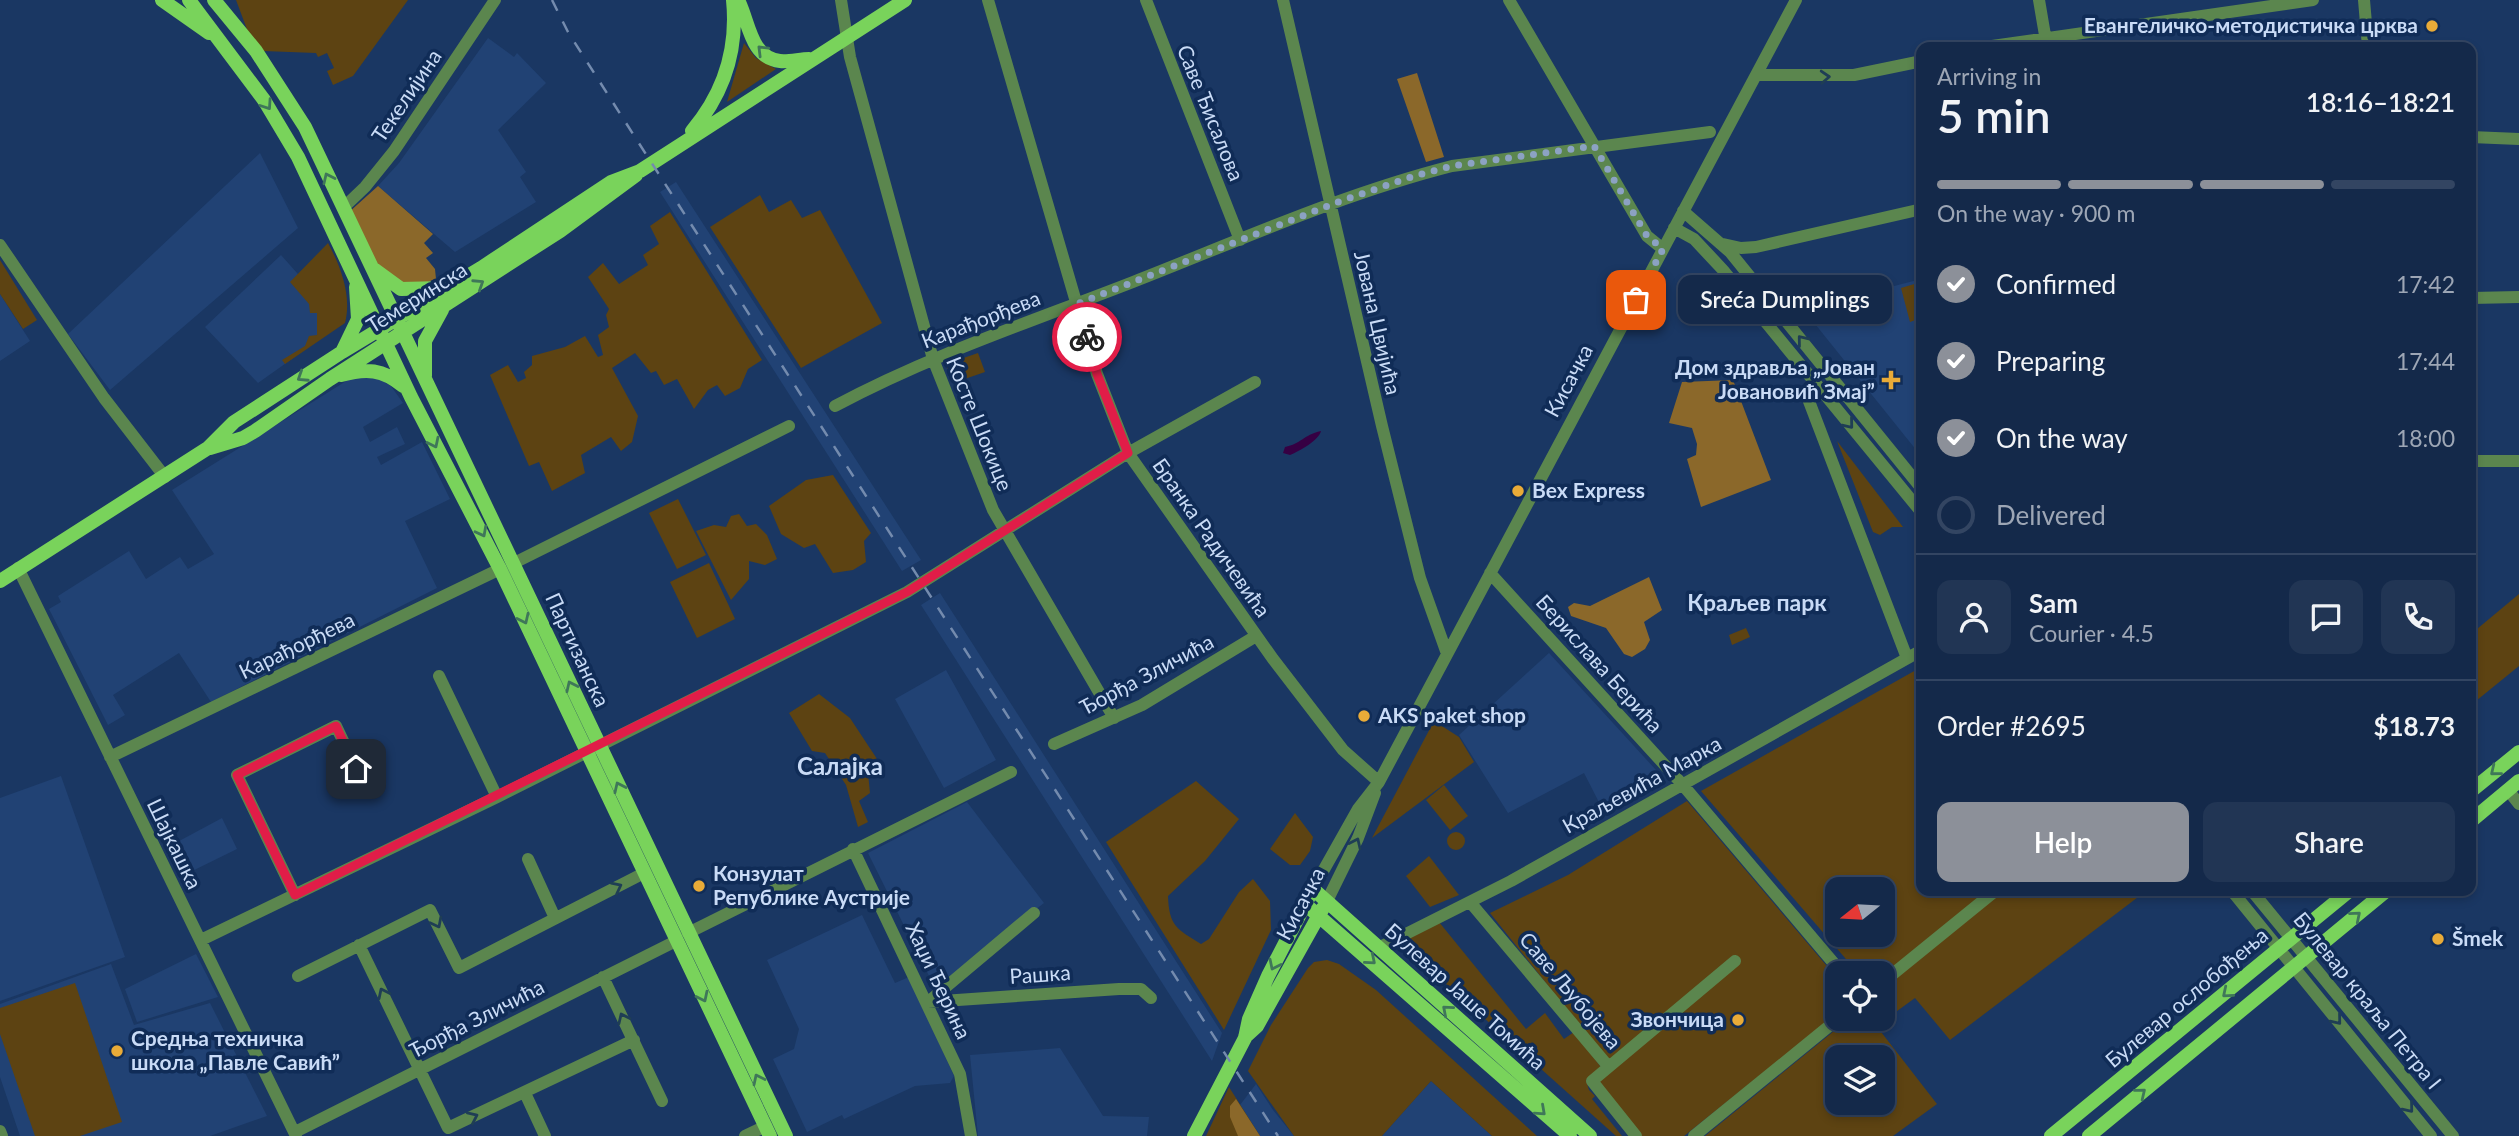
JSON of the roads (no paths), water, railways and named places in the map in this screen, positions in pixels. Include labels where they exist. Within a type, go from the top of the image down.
[{"type":"main road","points":[[162,0],[202,27],[233,56]]},
{"type":"main road","points":[[189,0],[233,56]]},
{"type":"main road","points":[[214,0],[244,34]]},
{"type":"main road","points":[[228,0],[244,34]]},
{"type":"main road","points":[[735,0],[753,41],[763,53],[780,61],[813,58]]},
{"type":"main road","points":[[681,142],[705,115],[725,76],[735,30],[735,0]]},
{"type":"main road","name":"Темеринска","points":[[0,581],[208,449],[234,422],[342,352],[383,335],[402,334],[560,231],[681,142],[905,0]]},
{"type":"main road","name":"Партизанска","points":[[244,34],[295,110],[368,261],[507,566],[682,937],[768,1131]]},
{"type":"main road","name":"Партизанска","points":[[233,56],[288,138],[352,268],[407,389],[507,566]]},
{"type":"main road","name":"Темеринска","points":[[208,449],[243,438],[330,379],[383,335],[395,320],[611,183],[640,171]]},
{"type":"main road","points":[[368,261],[378,273],[401,289],[447,288]]},
{"type":"main road","points":[[342,352],[358,319],[352,268]]},
{"type":"main road","points":[[426,388],[425,341],[446,305]]},
{"type":"main road","points":[[330,379],[355,371],[382,372],[407,389]]},
{"type":"main road","name":"Партизанска","points":[[593,749],[644,873],[682,937],[786,1136]]},
{"type":"main road","points":[[2476,787],[2519,752]]},
{"type":"main road","points":[[2476,817],[2513,786]]},
{"type":"main road","name":"Булевар Јаше Томића","points":[[1313,888],[1590,1136]]},
{"type":"main road","name":"Кисачка","points":[[1194,1136],[1245,1038],[1254,1008],[1313,888]]},
{"type":"main road","name":"Булевар ослобођења","points":[[2051,1136],[2343,896]]},
{"type":"main road","name":"Булевар ослобођења","points":[[2089,1136],[2380,896]]},
{"type":"main road","name":"Кисачка","points":[[1245,1038],[1257,1026],[1327,901]]},
{"type":"main road","name":"Булевар Јаше Томића","points":[[1305,904],[1570,1136]]},
{"type":"street","name":"Текелијина","points":[[342,208],[351,202],[394,151],[495,0]]},
{"type":"street","name":"Косте Шокице","points":[[841,0],[850,57],[933,359],[989,501],[1114,718]]},
{"type":"street","name":"Бранка Радичевића","points":[[988,0],[1097,374],[1128,453],[1256,636],[1343,750],[1379,782]]},
{"type":"street","name":"Саве Ђисалова","points":[[1146,0],[1240,240]]},
{"type":"street","name":"Јована Цвијића","points":[[1283,0],[1329,205],[1420,578],[1446,651]]},
{"type":"street","points":[[1508,0],[1647,236],[1663,249]]},
{"type":"street","name":"Кисачка","points":[[1327,901],[1358,838],[1379,782],[1446,651],[1796,0]]},
{"type":"street","points":[[2039,0],[2045,42],[2313,0]]},
{"type":"street","points":[[2364,0],[2368,42]]},
{"type":"street","points":[[1757,75],[1854,75],[1916,62]]},
{"type":"street","name":"Карађорђева","points":[[835,406],[933,359],[1329,205],[1452,166],[1710,132]]},
{"type":"street","points":[[2476,137],[2519,139]]},
{"type":"street","points":[[1723,244],[1741,248],[1756,247],[1916,210]]},
{"type":"street","points":[[1683,211],[1723,244],[1916,482]]},
{"type":"street","points":[[1674,228],[1694,239],[1717,263],[1916,506]]},
{"type":"street","points":[[0,244],[96,387],[165,477]]},
{"type":"street","points":[[1748,274],[1747,257],[1756,247]]},
{"type":"street","points":[[2476,298],[2519,297]]},
{"type":"street","points":[[201,940],[497,797],[907,592],[1128,453],[1255,382]]},
{"type":"street","points":[[1807,396],[1907,658]]},
{"type":"street","name":"Карађорђева","points":[[110,757],[507,566],[789,426]]},
{"type":"street","points":[[2476,461],[2519,461]]},
{"type":"street","name":"Шајкашка","points":[[19,568],[296,1134]]},
{"type":"street","name":"Берислава Берића","points":[[1490,572],[1682,784],[1832,961]]},
{"type":"street","name":"Ђорђа Зличића","points":[[1054,744],[1114,718],[1256,636]]},
{"type":"street","name":"Краљевића Марка","points":[[1378,948],[1470,902],[1916,653]]},
{"type":"street","points":[[439,676],[497,797]]},
{"type":"street","points":[[295,895],[237,775],[336,726],[367,791]]},
{"type":"street","name":"Ђорђа Зличића","points":[[296,1134],[853,849],[1011,772]]},
{"type":"street","name":"Кисачка","points":[[1313,888],[1358,809],[1379,782]]},
{"type":"street","points":[[2513,786],[2519,804]]},
{"type":"street","name":"Хаџи Ђерина","points":[[853,849],[928,1002],[964,1088],[971,1136]]},
{"type":"street","points":[[528,859],[555,918]]},
{"type":"street","points":[[298,976],[430,910],[459,968],[644,873]]},
{"type":"street","points":[[1895,972],[1989,896]]},
{"type":"street","name":"Булевар краља Петра I","points":[[2236,896],[2431,1136]]},
{"type":"street","name":"Булевар краља Петра I","points":[[2256,896],[2453,1136]]},
{"type":"street","name":"Саве Љубојева","points":[[1470,902],[1608,1066],[1591,1081],[1636,1136]]},
{"type":"street","points":[[928,1002],[1034,913]]},
{"type":"street","points":[[359,945],[450,1132],[634,1040]]},
{"type":"street","points":[[1608,1066],[1735,961]]},
{"type":"street","points":[[603,977],[662,1101]]},
{"type":"street","name":"Рашка","points":[[928,1002],[1119,989],[1141,989],[1151,998]]},
{"type":"street","points":[[1694,1136],[1825,1029]]},
{"type":"street","points":[[525,1093],[545,1136]]},
{"type":"street","points":[[744,1136],[768,1131]]},
{"type":"railway","points":[[552,0],[568,32],[633,134],[1278,1136]]},
{"type":"place","name":"Евангеличко-методистичка црква","points":[[2432,26]]},
{"type":"place","name":"Sreća Dumplings","points":[[1636,300]]},
{"type":"place","name":"Дом здравља „Јован Јовановић Змај”","points":[[1891,380]]},
{"type":"place","name":"Bex Express","points":[[1518,491]]},
{"type":"place","name":"AKS paket shop","points":[[1364,716]]},
{"type":"place","name":"Конзулат Републике Аустрије","points":[[699,886]]},
{"type":"place","name":"Šmek","points":[[2438,939]]},
{"type":"place","name":"Звончица","points":[[1738,1020]]},
{"type":"place","name":"Средња техничка школа „Павле Савић”","points":[[117,1051]]},
{"type":"district","name":"Краљев парк","points":[[1757,603]]},
{"type":"district","name":"Салајка","points":[[840,767]]}]
